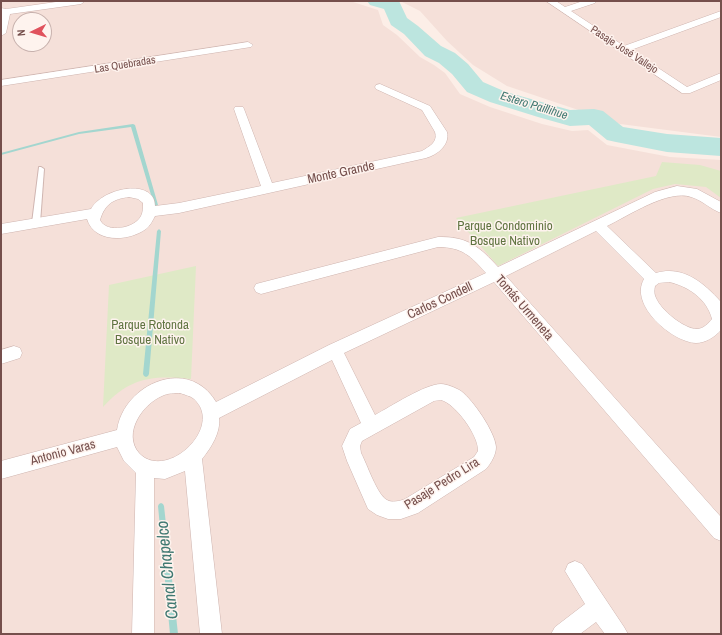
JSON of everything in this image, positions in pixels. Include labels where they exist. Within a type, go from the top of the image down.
[{"type":"street","points":[[1,33],[3,11],[81,1]]},
{"type":"street","name":"Pasaje José Vallejo","points":[[550,1],[686,90],[721,76]]},
{"type":"street","points":[[563,10],[592,1]]},
{"type":"street","points":[[624,49],[721,14]]},
{"type":"street","name":"Las Quebradas","points":[[1,83],[248,45]]},
{"type":"street","name":"Monte Grande","points":[[150,212],[179,208],[268,189],[426,154],[435,149],[441,141],[442,132],[426,108],[380,87]]},
{"type":"street","points":[[239,109],[268,189]]},
{"type":"street","name":"Carlos Condell","points":[[211,412],[336,350],[599,226],[659,195],[677,191],[693,192],[721,208]]},
{"type":"street","points":[[129,192],[142,195],[146,198],[150,207],[150,212],[145,221],[134,229],[119,234],[104,232],[95,225],[93,221],[94,213],[102,202],[108,198],[129,192]]},
{"type":"street","points":[[1,229],[94,213]]},
{"type":"street","points":[[599,226],[653,279]]},
{"type":"street","name":"Tomás Urmeneta","points":[[261,288],[438,242],[454,243],[471,249],[478,254],[721,531]]},
{"type":"street","points":[[669,276],[686,280],[702,291],[717,308],[720,320],[714,330],[698,336],[680,332],[665,320],[649,301],[645,291],[648,284],[653,279],[669,276]]},
{"type":"street","points":[[336,350],[371,426]]},
{"type":"street","points":[[181,386],[195,390],[206,399],[211,412],[212,420],[208,436],[202,447],[193,457],[178,466],[155,470],[145,468],[133,460],[128,452],[125,436],[128,420],[137,405],[150,394],[166,387],[181,386]]},
{"type":"street","name":"Pasaje Pedro Lira","points":[[441,392],[448,393],[456,397],[485,436],[488,446],[486,455],[480,463],[411,506],[399,511],[388,511],[380,508],[375,502],[353,455],[351,446],[356,435],[371,426],[432,394],[441,392]]},
{"type":"street","name":"Antonio Varas","points":[[1,470],[125,436]]},
{"type":"street","points":[[193,457],[211,634]]},
{"type":"street","points":[[143,634],[145,468]]},
{"type":"street","points":[[575,571],[617,634]]},
{"type":"street","points":[[562,634],[599,607]]},
{"type":"lane","points":[[36,223],[40,169]]},
{"type":"shaded area","points":[[1,1],[350,1],[378,10],[383,25],[397,35],[420,57],[445,73],[460,94],[490,107],[542,124],[572,131],[588,130],[607,145],[670,157],[721,160],[721,634],[1,634]]},
{"type":"shaded area","points":[[400,1],[721,1],[721,137],[620,124],[507,86],[473,65],[447,41],[420,11]]},
{"type":"green space","name":"Parque Condominio Bosque Nativo","points":[[662,162],[700,165],[721,171],[721,198],[706,187],[675,184],[653,189],[498,266],[456,218],[656,176]]},
{"type":"green space","name":"Parque Rotonda Bosque Nativo","points":[[196,266],[191,379],[165,377],[143,380],[123,389],[103,407],[109,285]]},
{"type":"waterway","name":"Estero Paillihue","points":[[377,1],[392,5],[398,21],[411,30],[433,51],[447,58],[460,69],[475,87],[498,97],[570,118],[594,117],[616,134],[667,143],[721,147]]},
{"type":"waterway","points":[[1,154],[79,133],[133,125],[156,205]]},
{"type":"waterway","name":"Canal Chapelco","points":[[146,374],[159,231]]},
{"type":"waterway","name":"Canal Chapelco","points":[[161,506],[174,634]]}]
